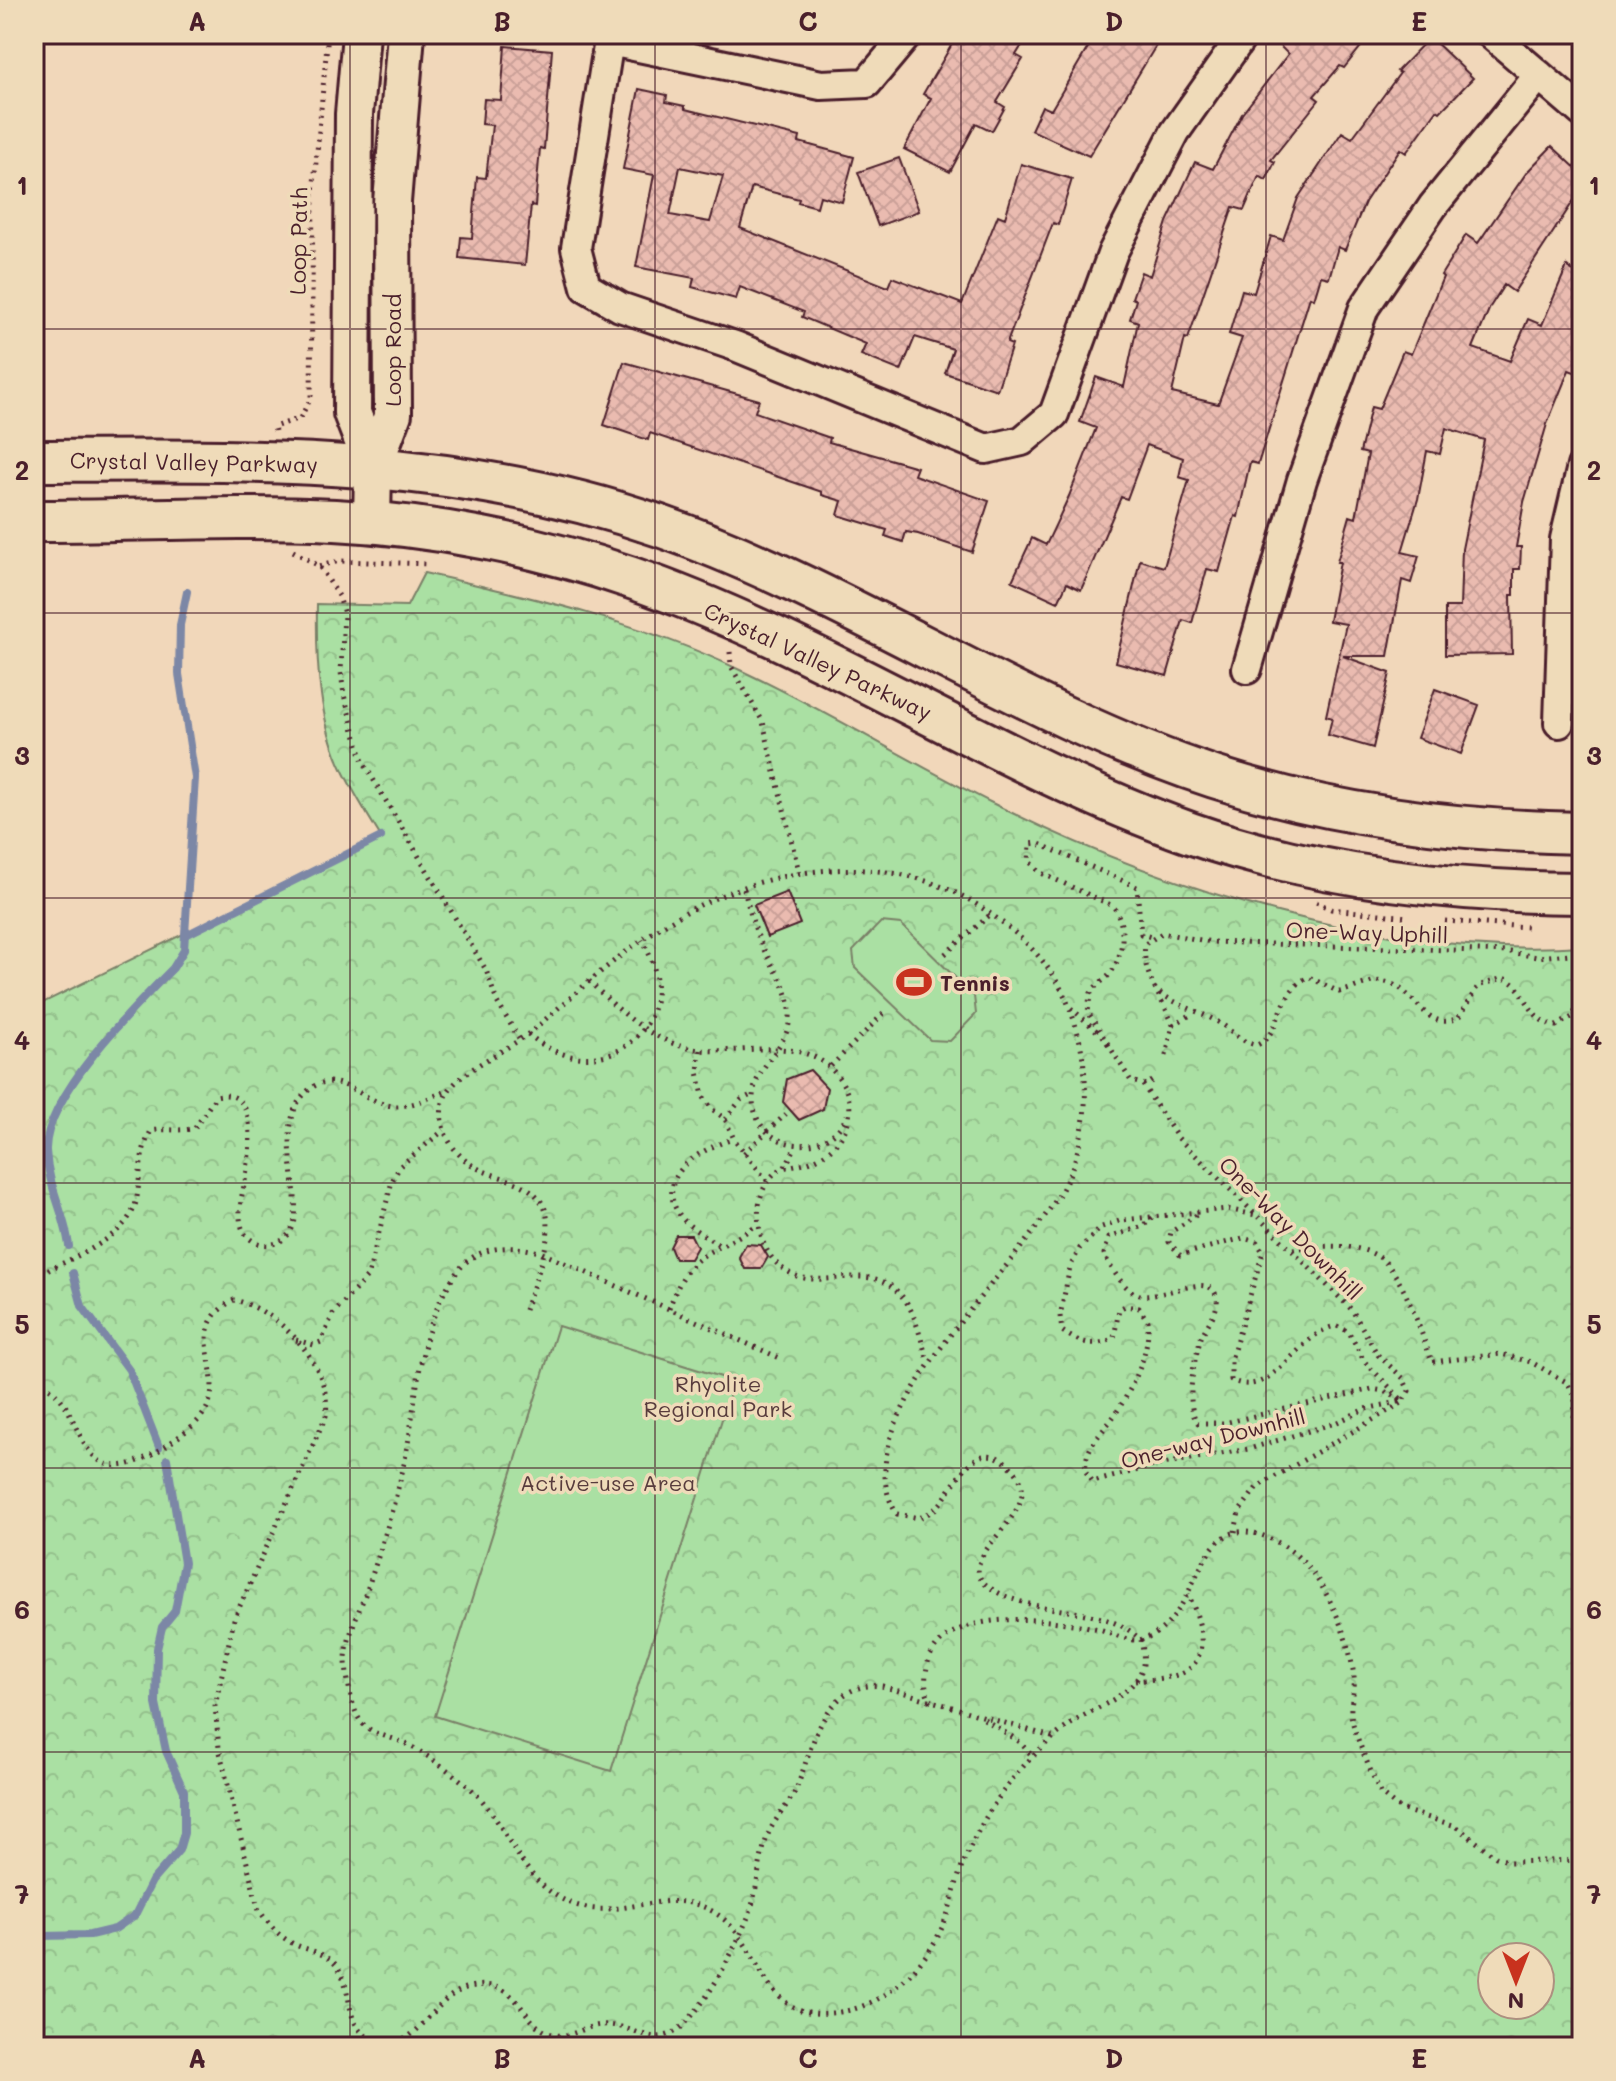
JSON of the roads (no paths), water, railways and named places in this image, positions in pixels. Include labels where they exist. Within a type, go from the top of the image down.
[{"type":"main road","name":"Crystal Valley Parkway","points":[[34,461],[279,460],[462,477],[529,489],[673,531],[775,574],[1089,726],[1211,776],[1289,799],[1404,821],[1465,829],[1582,833]]},
{"type":"main road","name":"Crystal Valley Parkway","points":[[34,521],[331,520],[452,534],[570,559],[681,596],[783,641],[1064,780],[1218,841],[1322,868],[1395,881],[1459,889],[1582,893]]},
{"type":"street","name":"Loop Road","points":[[361,34],[354,129],[352,413],[373,467]]},
{"type":"street","name":"Loop Road","points":[[373,467],[393,414],[392,202],[406,34]]},
{"type":"street","points":[[908,34],[867,83],[821,85],[610,37],[576,248],[586,287],[620,307],[735,346],[986,449],[1022,441],[1054,414],[1113,252],[1175,132],[1244,34]]},
{"type":"street","points":[[1491,34],[1582,112]]},
{"type":"street","points":[[1247,669],[1302,480],[1364,308],[1433,206],[1539,75]]},
{"type":"street","points":[[1559,723],[1565,539],[1582,466]]},
{"type":"street","points":[[372,523],[373,467]]},
{"type":"waterway","points":[[69,1246],[47,1164],[49,1129],[75,1079],[116,1028],[173,968],[184,950],[195,778],[179,674],[180,625],[187,592]]},
{"type":"waterway","points":[[186,935],[381,837]]},
{"type":"waterway","points":[[73,1273],[82,1306],[129,1370],[159,1447]]},
{"type":"waterway","points":[[34,1940],[41,1936],[90,1935],[115,1929],[135,1915],[152,1881],[179,1850],[184,1833],[184,1791],[166,1751],[156,1704],[157,1649],[162,1627],[175,1611],[184,1563],[167,1459]]},
{"type":"place","name":"Tennis","points":[[914,982]]},
{"type":"park label","name":"Rhyolite Regional Park","points":[[718,1396]]},
{"type":"park label","name":"Active-use Area","points":[[608,1482]]}]
